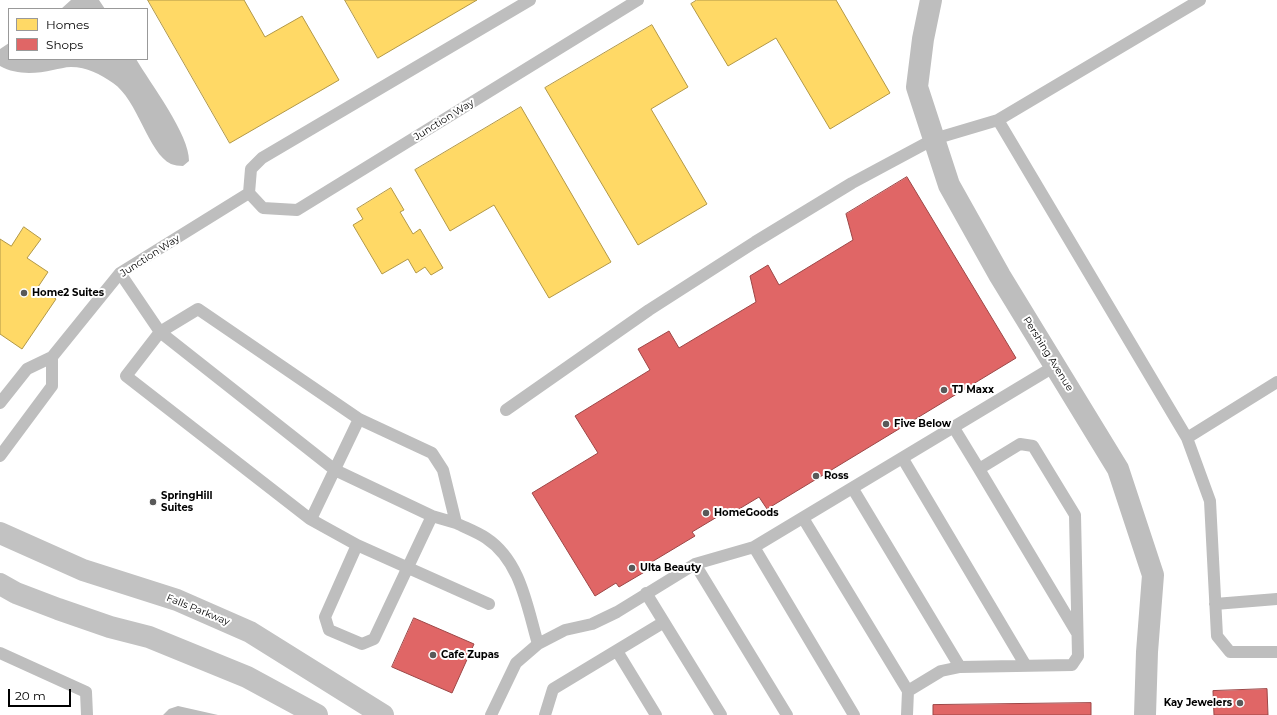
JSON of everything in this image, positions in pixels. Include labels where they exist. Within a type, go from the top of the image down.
[{"type":"street","name":"Pershing Avenue","points":[[931,0],[923,38],[917,87],[949,185],[1000,276],[1118,468],[1153,575],[1147,652],[1145,715]]},
{"type":"street","name":"Falls Parkway","points":[[0,533],[83,570],[177,600],[250,632],[383,715]]},
{"type":"street","points":[[0,584],[16,593],[110,627],[149,637],[240,674],[317,715]]},
{"type":"lane","points":[[249,193],[251,170],[262,158],[530,0]]},
{"type":"lane","name":"Junction Way","points":[[0,403],[27,369],[52,357],[120,273],[249,193],[263,208],[297,210],[638,0]]},
{"type":"lane","points":[[506,410],[649,310],[755,242],[852,183],[934,139],[998,120],[1200,0]]},
{"type":"lane","points":[[998,120],[1187,438],[1210,502],[1217,636],[1230,652],[1277,652]]},
{"type":"lane","points":[[120,273],[160,332],[335,470],[432,516],[456,523],[486,538],[502,551],[512,566],[522,587],[538,644]]},
{"type":"lane","points":[[456,523],[443,470],[432,453],[359,419],[198,308],[160,332],[126,376],[310,519],[357,545],[489,604]]},
{"type":"lane","points":[[0,456],[52,386],[52,357]]},
{"type":"lane","points":[[491,715],[516,663],[538,644],[565,630],[592,624],[618,612],[646,593],[696,564],[754,547],[903,459],[1055,366]]},
{"type":"lane","points":[[1187,438],[1277,382]]},
{"type":"lane","points":[[310,519],[359,419]]},
{"type":"lane","points":[[954,428],[1078,634]]},
{"type":"lane","points":[[908,691],[941,671],[960,667],[1072,665],[1078,656],[1075,515],[1033,446],[1020,444],[979,469]]},
{"type":"lane","points":[[903,459],[1026,666]]},
{"type":"lane","points":[[853,489],[960,667]]},
{"type":"lane","points":[[357,545],[325,617],[329,630],[362,644],[374,639],[432,516]]},
{"type":"lane","points":[[803,518],[908,691],[907,715]]},
{"type":"lane","points":[[754,547],[854,715]]},
{"type":"lane","points":[[696,564],[787,715]]},
{"type":"lane","points":[[646,593],[721,715]]},
{"type":"lane","points":[[1215,604],[1277,599]]},
{"type":"lane","points":[[545,715],[553,689],[664,622]]},
{"type":"lane","points":[[617,651],[656,715]]},
{"type":"lane","points":[[0,654],[86,692],[87,715]]},
{"type":"shaded area","points":[[71,0],[99,0],[104,8],[62,8]]},
{"type":"shaded area","points":[[8,44],[8,60],[137,60],[168,109],[183,137],[188,150],[189,161],[183,166],[180,166],[171,164],[163,158],[149,138],[122,91],[113,83],[98,74],[77,67],[66,67],[26,73],[12,71],[0,66],[0,49]]},
{"type":"shaded area","points":[[178,706],[218,715],[163,715],[169,709]]},
{"type":"building: Homes","points":[[148,0],[244,0],[265,37],[302,16],[339,80],[230,143]]},
{"type":"building: Homes","points":[[345,0],[477,0],[378,58]]},
{"type":"building: Homes","points":[[697,0],[836,0],[890,93],[830,129],[776,38],[728,66],[691,4]]},
{"type":"building: Homes","points":[[652,25],[688,87],[651,109],[707,204],[638,245],[545,88]]},
{"type":"building: Homes","points":[[521,107],[611,262],[549,298],[494,205],[450,231],[415,170]]},
{"type":"building: Homes","points":[[391,188],[404,210],[400,212],[413,234],[420,229],[443,268],[431,275],[425,267],[416,273],[408,259],[382,274],[353,225],[363,219],[357,209]]},
{"type":"building: Homes","name":"Home2 Suites","points":[[24,227],[41,239],[27,258],[48,272],[38,287],[56,299],[22,349],[0,334],[0,239],[11,246]]},
{"type":"building: Shops","points":[[907,177],[1016,358],[767,509],[759,497],[729,515],[727,511],[692,532],[695,536],[650,563],[653,567],[619,587],[616,583],[595,596],[532,493],[598,453],[575,416],[650,370],[638,349],[669,331],[679,348],[756,302],[750,276],[768,265],[779,285],[853,240],[846,214]]},
{"type":"building: Shops","name":"Cafe Zupas","points":[[414,618],[474,644],[452,693],[392,667]]},
{"type":"building: Shops","name":"Kay Jewelers","points":[[1267,689],[1268,715],[1214,715],[1213,691]]},
{"type":"building: Shops","points":[[1091,703],[1091,715],[933,715],[933,705]]},
{"type":"place","name":"Home2 Suites","points":[[24,293]]},
{"type":"place","name":"TJ Maxx","points":[[944,390]]},
{"type":"place","name":"Five Below","points":[[886,424]]},
{"type":"place","name":"Ross","points":[[816,476]]},
{"type":"place","name":"SpringHill Suites","points":[[153,502]]},
{"type":"place","name":"HomeGoods","points":[[706,513]]},
{"type":"place","name":"Ulta Beauty","points":[[632,568]]},
{"type":"place","name":"Cafe Zupas","points":[[433,655]]},
{"type":"place","name":"Kay Jewelers","points":[[1240,703]]}]
